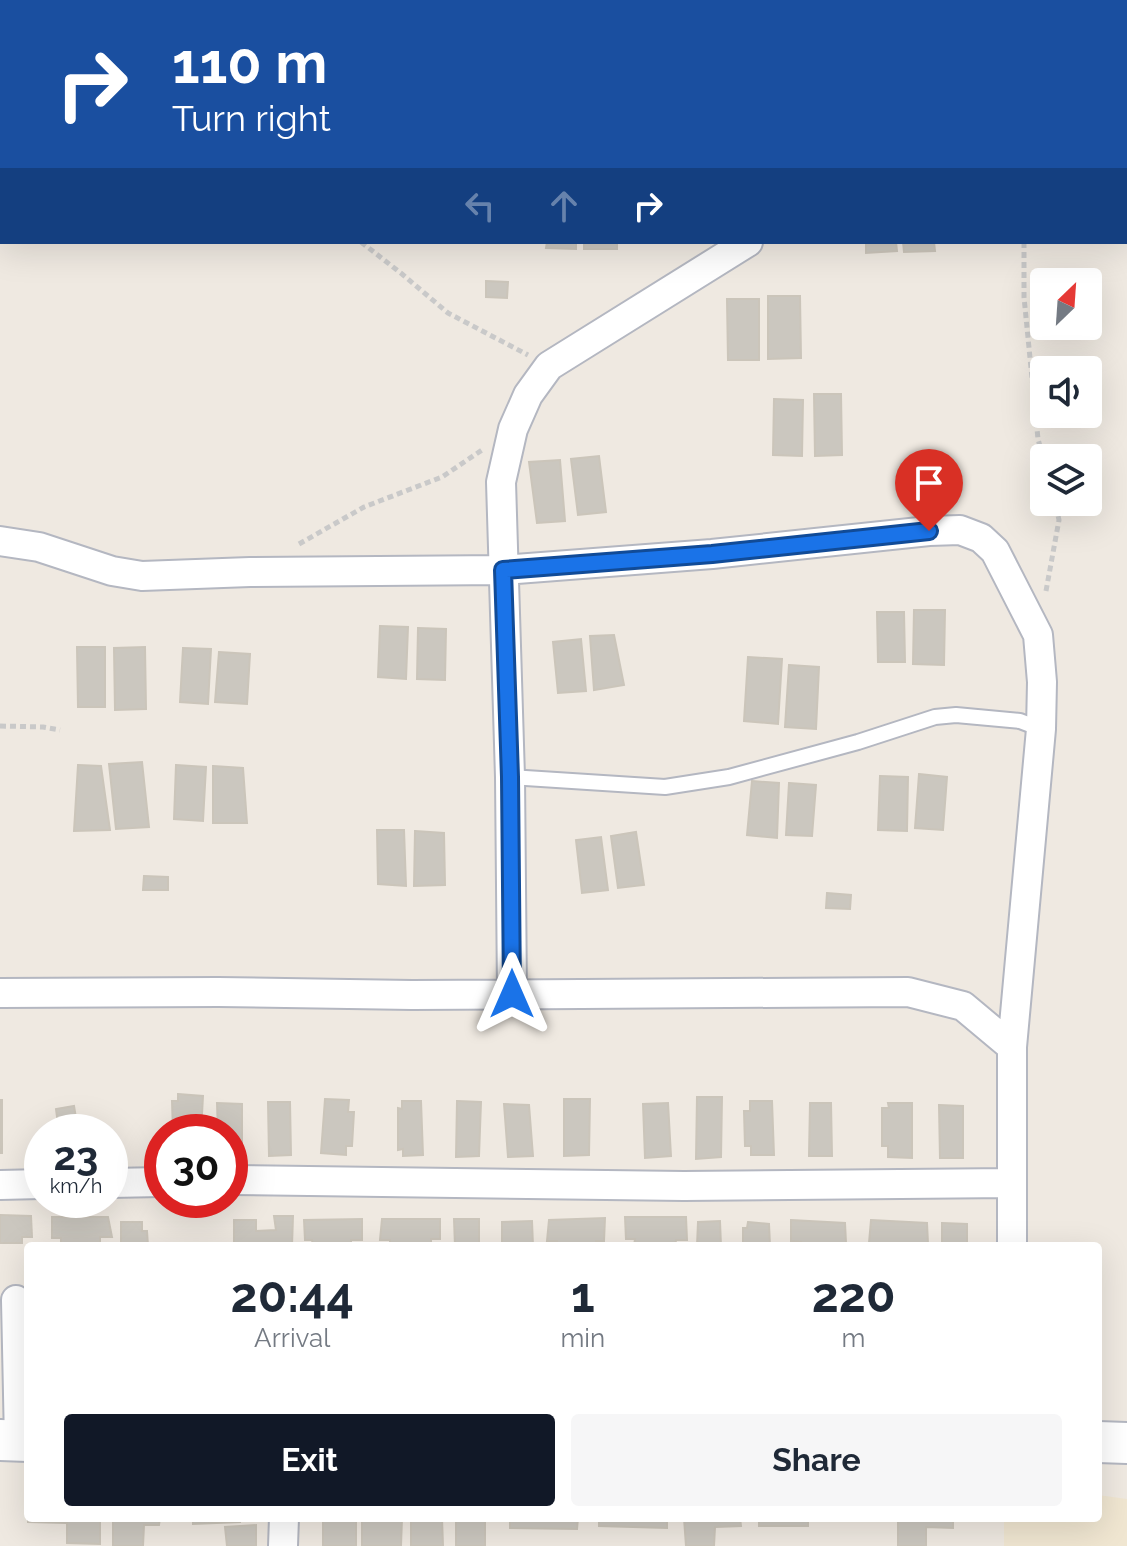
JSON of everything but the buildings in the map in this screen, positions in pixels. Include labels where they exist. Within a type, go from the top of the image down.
[{"type":"street","points":[[512,994],[510,777],[501,482],[513,429],[528,395],[549,366],[745,244]]},
{"type":"street","points":[[0,541],[39,547],[112,571],[142,576],[503,570],[712,554],[929,531],[960,530],[981,538],[995,551],[1038,635],[1042,682],[1041,729],[1012,1047],[1012,1242]]},
{"type":"street","points":[[0,993],[908,992],[963,1006],[1012,1047]]},
{"type":"street","points":[[248,1180],[684,1186],[1011,1183]]},
{"type":"street","points":[[0,1185],[24,1184]]},
{"type":"street","points":[[15,1300],[16,1441]]},
{"type":"street","points":[[1102,1442],[1127,1443]]},
{"type":"street","points":[[283,1546],[284,1522]]},
{"type":"lane","points":[[510,777],[665,787],[729,777],[858,742],[935,717],[956,715],[1020,721],[1041,729]]},
{"type":"path","points":[[364,244],[448,313],[549,366]]},
{"type":"path","points":[[1024,244],[1024,297],[1039,444]]},
{"type":"path","points":[[296,545],[364,507],[442,477],[513,429]]},
{"type":"path","points":[[1038,635],[1058,516]]},
{"type":"path","points":[[0,726],[60,730]]},
{"type":"shaded area","points":[[1102,1496],[1127,1499],[1127,1546],[1004,1546],[1004,1522],[1102,1522]]},
{"type":"route","points":[[512,994],[510,777],[503,570],[712,554],[929,531]]}]
